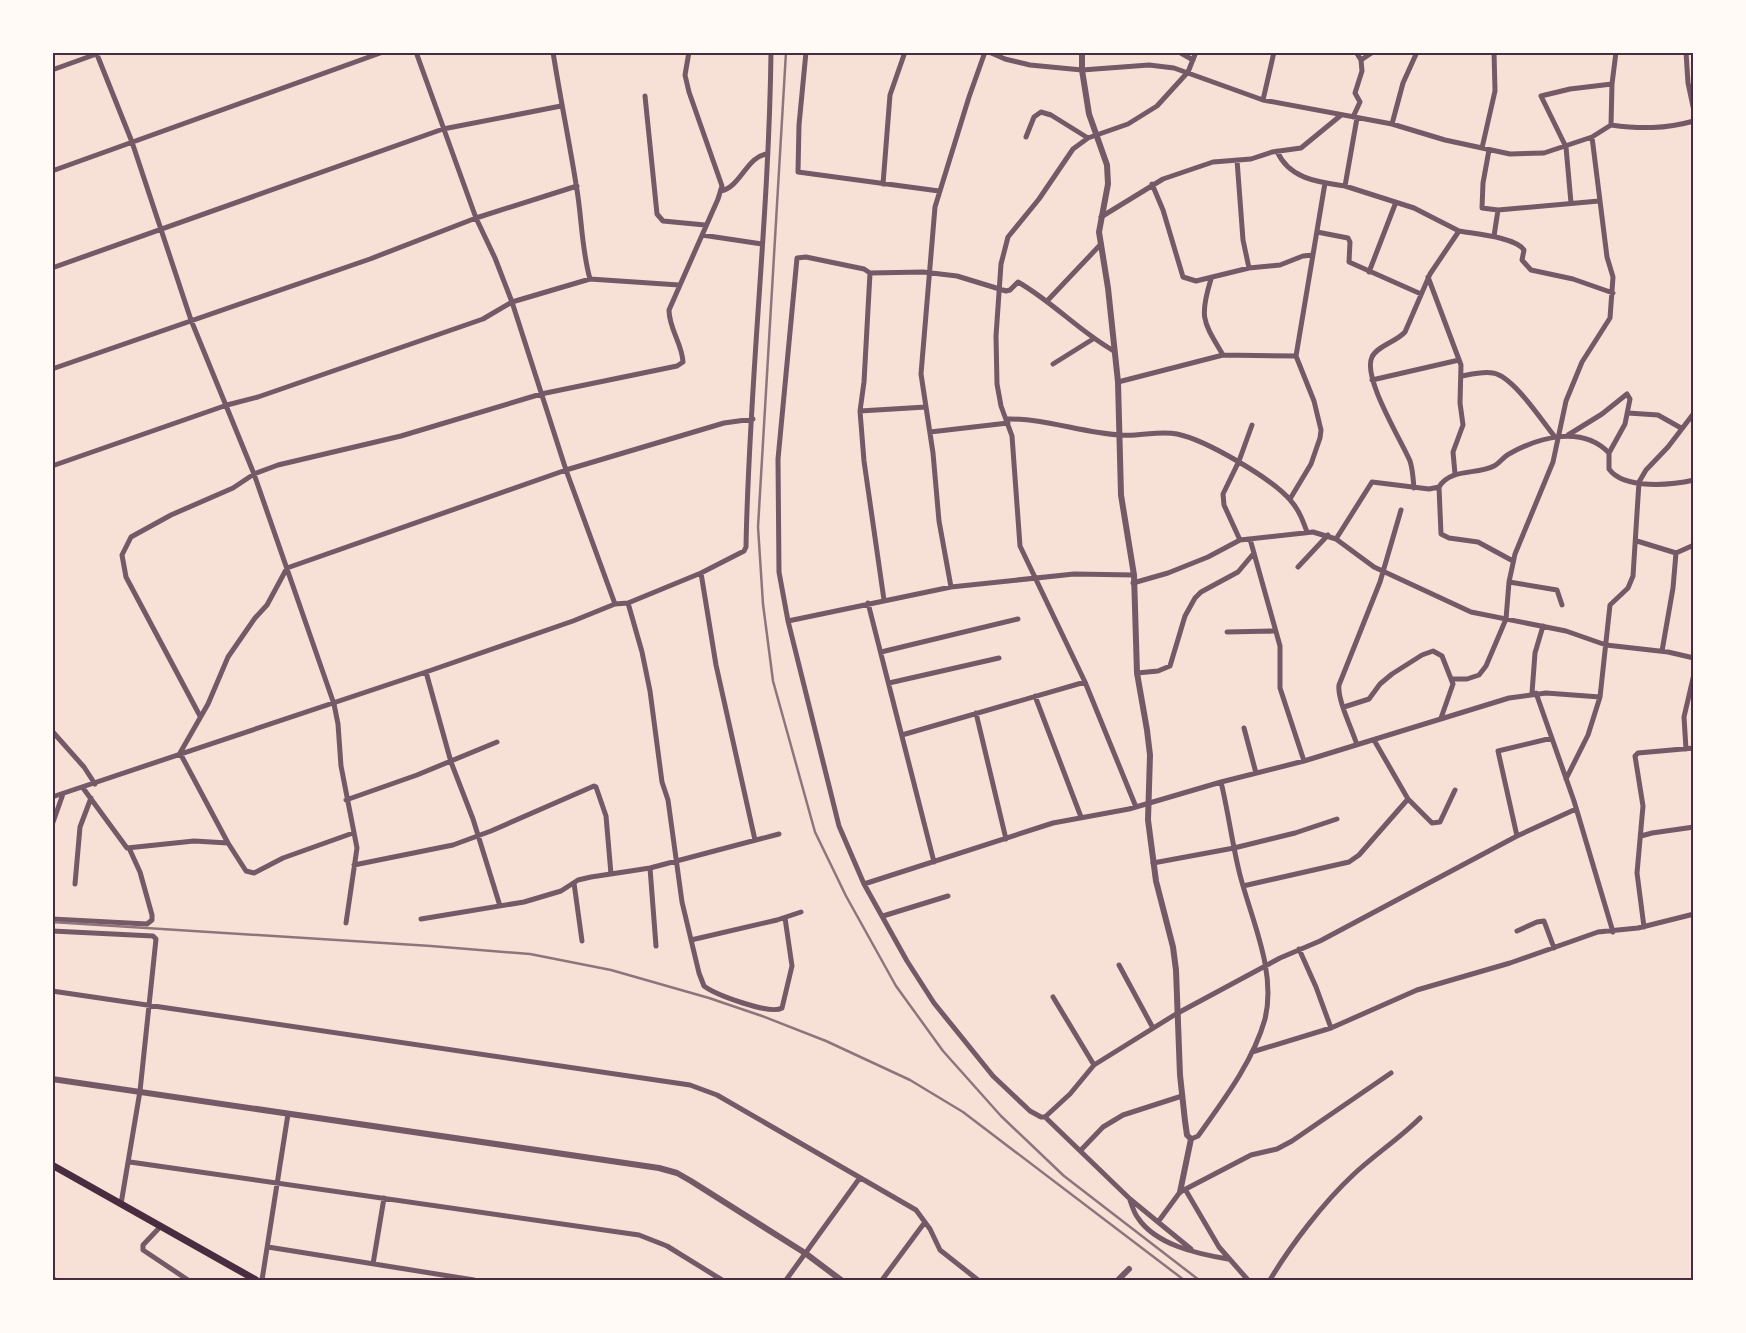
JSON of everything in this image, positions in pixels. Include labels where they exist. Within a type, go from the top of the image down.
[{"type":"main road","points":[[52,1164],[256,1280]]},
{"type":"street","points":[[52,171],[384,52]]},
{"type":"street","points":[[416,52],[476,218],[495,258],[512,302],[566,470],[615,604]]},
{"type":"street","points":[[553,52],[561,106],[577,186],[583,254],[590,279]]},
{"type":"street","points":[[200,716],[126,577],[122,555],[128,542],[142,530],[234,488],[254,474],[278,465],[401,436],[541,394],[682,364],[683,358],[669,320],[669,310],[721,191],[718,173],[685,75],[689,52]]},
{"type":"street","points":[[52,797],[95,784],[180,753],[334,704],[573,621],[615,604],[628,603],[702,573],[738,555],[746,546],[746,476],[753,419],[772,52]]},
{"type":"street","points":[[806,52],[799,125],[798,172],[939,191]]},
{"type":"street","points":[[883,184],[890,95],[905,52]]},
{"type":"street","points":[[951,587],[939,521],[930,432],[920,374],[934,207],[985,52]]},
{"type":"street","points":[[989,52],[1030,65],[1082,70],[1149,65],[1174,68],[1236,92],[1263,100],[1340,116],[1392,124],[1489,150],[1528,155],[1566,147],[1592,137],[1611,125],[1638,129],[1670,127],[1694,121]]},
{"type":"street","points":[[1082,52],[1082,70],[1089,114],[1107,165],[1108,184],[1100,217],[1101,244],[1108,288],[1118,382],[1121,495],[1133,579],[1137,673],[1148,730],[1150,755],[1147,803],[1153,864],[1173,947],[1176,970],[1176,1014],[1182,1096],[1187,1135],[1191,1139]]},
{"type":"street","points":[[1179,52],[1193,60]]},
{"type":"street","points":[[1136,807],[1085,682],[1020,546],[1014,452],[1007,421],[1001,406],[996,377],[996,336],[1002,264],[1008,237],[1039,199],[1073,149],[1088,138],[1128,124],[1151,110],[1188,72],[1196,52]]},
{"type":"street","points":[[1263,100],[1274,52]]},
{"type":"street","points":[[1345,186],[1355,118],[1360,102],[1355,93],[1362,71],[1361,60],[1356,52]]},
{"type":"street","points":[[1361,60],[1373,52]]},
{"type":"street","points":[[1392,124],[1403,83],[1417,52]]},
{"type":"street","points":[[1482,148],[1494,91],[1494,52]]},
{"type":"street","points":[[1611,125],[1612,84],[1616,52]]},
{"type":"street","points":[[1686,52],[1688,83],[1694,111]]},
{"type":"street","points":[[52,70],[98,53],[132,142],[191,320],[254,474],[334,704],[346,800],[357,855],[346,923]]},
{"type":"street","points":[[1572,203],[1566,147],[1541,96],[1570,89],[1612,84]]},
{"type":"street","points":[[645,96],[657,214],[663,222],[706,225]]},
{"type":"street","points":[[52,268],[443,129],[561,106]]},
{"type":"street","points":[[1026,138],[1034,117],[1041,112],[1051,115],[1088,138]]},
{"type":"street","points":[[1100,217],[1152,184],[1212,162],[1237,160],[1301,148],[1340,116]]},
{"type":"street","points":[[1451,679],[1479,675],[1486,666],[1506,619],[1513,561],[1553,462],[1556,436],[1566,401],[1582,362],[1610,318],[1613,293],[1612,277],[1607,257],[1599,201],[1592,137]]},
{"type":"street","points":[[1489,150],[1481,205],[1486,210],[1599,201]]},
{"type":"street","points":[[1277,151],[1283,162],[1302,177],[1345,186],[1396,202],[1414,208],[1459,231],[1494,236],[1521,246],[1524,250],[1522,260],[1531,270],[1581,281],[1613,293]]},
{"type":"street","points":[[721,191],[732,186],[758,156],[768,154]]},
{"type":"street","points":[[1237,160],[1243,240],[1249,268]]},
{"type":"street","points":[[1290,499],[1311,464],[1321,430],[1314,401],[1296,356],[1325,183]]},
{"type":"street","points":[[1152,184],[1163,210],[1183,277],[1196,281],[1211,279],[1249,268],[1280,265],[1303,256],[1313,255]]},
{"type":"street","points":[[52,368],[370,259],[476,218],[577,186]]},
{"type":"street","points":[[1370,272],[1396,202]]},
{"type":"street","points":[[1494,236],[1498,210]]},
{"type":"street","points":[[1414,488],[1410,462],[1384,406],[1377,397],[1372,380],[1370,361],[1372,356],[1399,339],[1405,332],[1428,277],[1459,231]]},
{"type":"street","points":[[1317,232],[1348,238],[1349,262],[1421,294]]},
{"type":"street","points":[[702,235],[762,244]]},
{"type":"street","points":[[1048,300],[1101,244]]},
{"type":"street","points":[[1114,351],[1093,339],[1048,300],[1018,282],[1008,291],[969,279],[928,273],[870,273],[864,269],[806,257],[797,258],[776,489],[779,572],[788,620],[839,826],[864,884],[908,962],[960,1038],[993,1076],[1024,1105],[1040,1117],[1045,1117],[1130,1199],[1195,1252]]},
{"type":"street","points":[[870,273],[864,382],[860,411],[864,461],[884,600]]},
{"type":"street","points":[[1428,277],[1459,360],[1462,376],[1460,403],[1463,425],[1453,452],[1455,474]]},
{"type":"street","points":[[52,466],[483,319],[512,302],[590,279],[679,285]]},
{"type":"street","points":[[1211,279],[1203,315],[1206,326],[1224,355]]},
{"type":"street","points":[[1053,364],[1093,339]]},
{"type":"street","points":[[1118,382],[1157,374],[1224,355],[1296,356]]},
{"type":"street","points":[[1372,380],[1459,360]]},
{"type":"street","points":[[1462,376],[1489,372],[1502,376],[1556,436]]},
{"type":"street","points":[[1568,435],[1602,414],[1625,394],[1630,399],[1628,413],[1625,424],[1609,453],[1609,469],[1612,474],[1657,486],[1694,480]]},
{"type":"street","points":[[860,411],[926,407]]},
{"type":"street","points":[[1628,413],[1658,416],[1681,428]]},
{"type":"street","points":[[1566,779],[1588,735],[1600,698],[1610,605],[1628,588],[1633,576],[1637,541],[1639,482],[1646,470],[1668,447],[1694,413]]},
{"type":"street","points":[[180,753],[228,657],[255,618],[267,605],[287,568],[566,470],[724,423],[753,419]]},
{"type":"street","points":[[930,432],[1007,421],[1063,425],[1120,435],[1177,434],[1239,461],[1290,499],[1297,509],[1307,532]]},
{"type":"street","points":[[1240,540],[1223,500],[1227,484],[1239,461],[1252,425]]},
{"type":"street","points":[[1513,561],[1478,542],[1449,538],[1441,534],[1439,488],[1442,482],[1455,474],[1496,465],[1509,454],[1556,436],[1568,435],[1597,444],[1609,453]]},
{"type":"street","points":[[1336,539],[1370,482],[1414,488],[1439,488]]},
{"type":"street","points":[[1357,745],[1338,694],[1339,685],[1380,582],[1401,510]]},
{"type":"street","points":[[788,620],[951,587],[1074,574],[1133,579],[1190,564],[1240,540],[1307,532],[1328,535],[1364,561],[1471,612],[1543,626],[1606,645],[1662,651],[1694,658]]},
{"type":"street","points":[[1298,567],[1328,535]]},
{"type":"street","points":[[1250,539],[1280,646],[1280,688],[1287,703],[1304,761]]},
{"type":"street","points":[[1637,541],[1676,553],[1694,545]]},
{"type":"street","points":[[1137,673],[1158,671],[1170,666],[1186,616],[1195,598],[1201,592],[1238,572],[1254,553]]},
{"type":"street","points":[[1662,651],[1674,580],[1676,553]]},
{"type":"street","points":[[702,573],[716,665],[755,840]]},
{"type":"street","points":[[1509,582],[1557,590],[1562,605]]},
{"type":"street","points":[[628,603],[644,660],[662,782],[668,800],[682,902],[704,986],[755,1006],[776,1011],[784,1005],[792,966],[785,918]]},
{"type":"street","points":[[868,603],[934,862]]},
{"type":"street","points":[[881,652],[1018,619]]},
{"type":"street","points":[[1543,626],[1535,653],[1534,693],[1566,779],[1614,932]]},
{"type":"street","points":[[1228,632],[1275,631]]},
{"type":"street","points":[[1344,707],[1369,699],[1380,684],[1392,674],[1433,651],[1442,656],[1451,679],[1451,692],[1441,718]]},
{"type":"street","points":[[889,683],[1000,658]]},
{"type":"street","points":[[426,672],[451,762],[478,836],[500,906]]},
{"type":"street","points":[[1686,749],[1684,717],[1694,674]]},
{"type":"street","points":[[902,735],[1085,682]]},
{"type":"street","points":[[864,884],[1081,816],[1136,807],[1221,782],[1304,761],[1509,698],[1534,693],[1600,698]]},
{"type":"street","points":[[1035,696],[1081,816]]},
{"type":"street","points":[[976,713],[1006,838]]},
{"type":"street","points":[[1244,728],[1256,773]]},
{"type":"street","points":[[52,731],[84,767],[95,784]]},
{"type":"street","points":[[1517,836],[1498,751],[1552,738]]},
{"type":"street","points":[[1374,740],[1408,799],[1432,823],[1437,824],[1443,818],[1455,790]]},
{"type":"street","points":[[346,800],[451,762],[498,742]]},
{"type":"street","points":[[1644,927],[1637,873],[1643,806],[1636,766],[1636,753],[1694,748]]},
{"type":"street","points":[[180,753],[228,843],[246,871],[254,873],[283,858],[353,833]]},
{"type":"street","points":[[1191,1139],[1198,1136],[1221,1104],[1252,1052],[1265,1017],[1268,997],[1265,966],[1243,886],[1221,782]]},
{"type":"street","points":[[354,865],[453,845],[594,786],[606,816],[611,874]]},
{"type":"street","points":[[52,919],[147,924],[152,920],[140,872],[129,848],[123,843],[83,788]]},
{"type":"street","points":[[52,825],[63,794]]},
{"type":"street","points":[[75,884],[80,827],[91,798]]},
{"type":"street","points":[[1243,886],[1349,862],[1359,855],[1408,799]]},
{"type":"street","points":[[1045,1117],[1070,1094],[1094,1065],[1176,1014],[1265,966],[1320,941],[1517,836],[1576,809]]},
{"type":"street","points":[[1153,864],[1234,848],[1295,833],[1337,819]]},
{"type":"street","points":[[1641,836],[1694,827]]},
{"type":"street","points":[[421,919],[500,906],[561,891],[574,883],[591,877],[650,868],[779,834]]},
{"type":"street","points":[[129,848],[186,841],[228,843]]},
{"type":"street","points":[[650,868],[656,946]]},
{"type":"street","points":[[574,883],[582,941]]},
{"type":"street","points":[[883,916],[948,896]]},
{"type":"street","points":[[691,940],[785,918],[801,912]]},
{"type":"street","points":[[1252,1052],[1331,1028],[1416,990],[1554,948],[1598,932],[1614,932],[1644,927],[1694,914]]},
{"type":"street","points":[[1517,931],[1544,921],[1554,948]]},
{"type":"street","points":[[52,931],[155,937],[140,1091],[130,1162],[121,1204]]},
{"type":"street","points":[[1299,949],[1331,1028]]},
{"type":"street","points":[[1119,966],[1153,1028]]},
{"type":"street","points":[[52,991],[690,1085],[734,1105],[816,1151],[858,1179],[916,1210],[925,1222],[940,1250],[978,1280]]},
{"type":"street","points":[[1053,998],[1094,1065]]},
{"type":"street","points":[[1158,1222],[1182,1191],[1251,1155],[1277,1149],[1292,1141],[1391,1073]]},
{"type":"street","points":[[52,1080],[140,1091],[659,1168],[691,1181],[805,1253],[841,1280]]},
{"type":"street","points":[[1080,1150],[1103,1127],[1123,1114],[1182,1096]]},
{"type":"street","points":[[262,1280],[288,1114]]},
{"type":"street","points":[[1270,1280],[1286,1252],[1352,1176],[1401,1137],[1420,1118]]},
{"type":"street","points":[[1191,1139],[1182,1191],[1228,1260],[1248,1280]]},
{"type":"street","points":[[130,1162],[638,1235],[667,1246],[722,1280]]},
{"type":"street","points":[[786,1280],[858,1179]]},
{"type":"street","points":[[374,1264],[384,1198]]},
{"type":"street","points":[[1130,1199],[1136,1216],[1142,1224],[1172,1244],[1228,1260]]},
{"type":"street","points":[[882,1280],[925,1222]]},
{"type":"street","points":[[161,1226],[143,1245],[144,1250],[188,1280]]},
{"type":"street","points":[[268,1247],[474,1280]]},
{"type":"street","points":[[1118,1280],[1129,1269]]},
{"type":"railway","points":[[786,52],[758,527],[763,604],[773,681],[815,832],[846,896],[896,986],[943,1051],[1001,1116],[1064,1176],[1199,1280]]},
{"type":"railway","points":[[52,922],[530,954],[611,970],[709,998],[826,1041],[910,1080],[963,1112],[1184,1280]]}]
